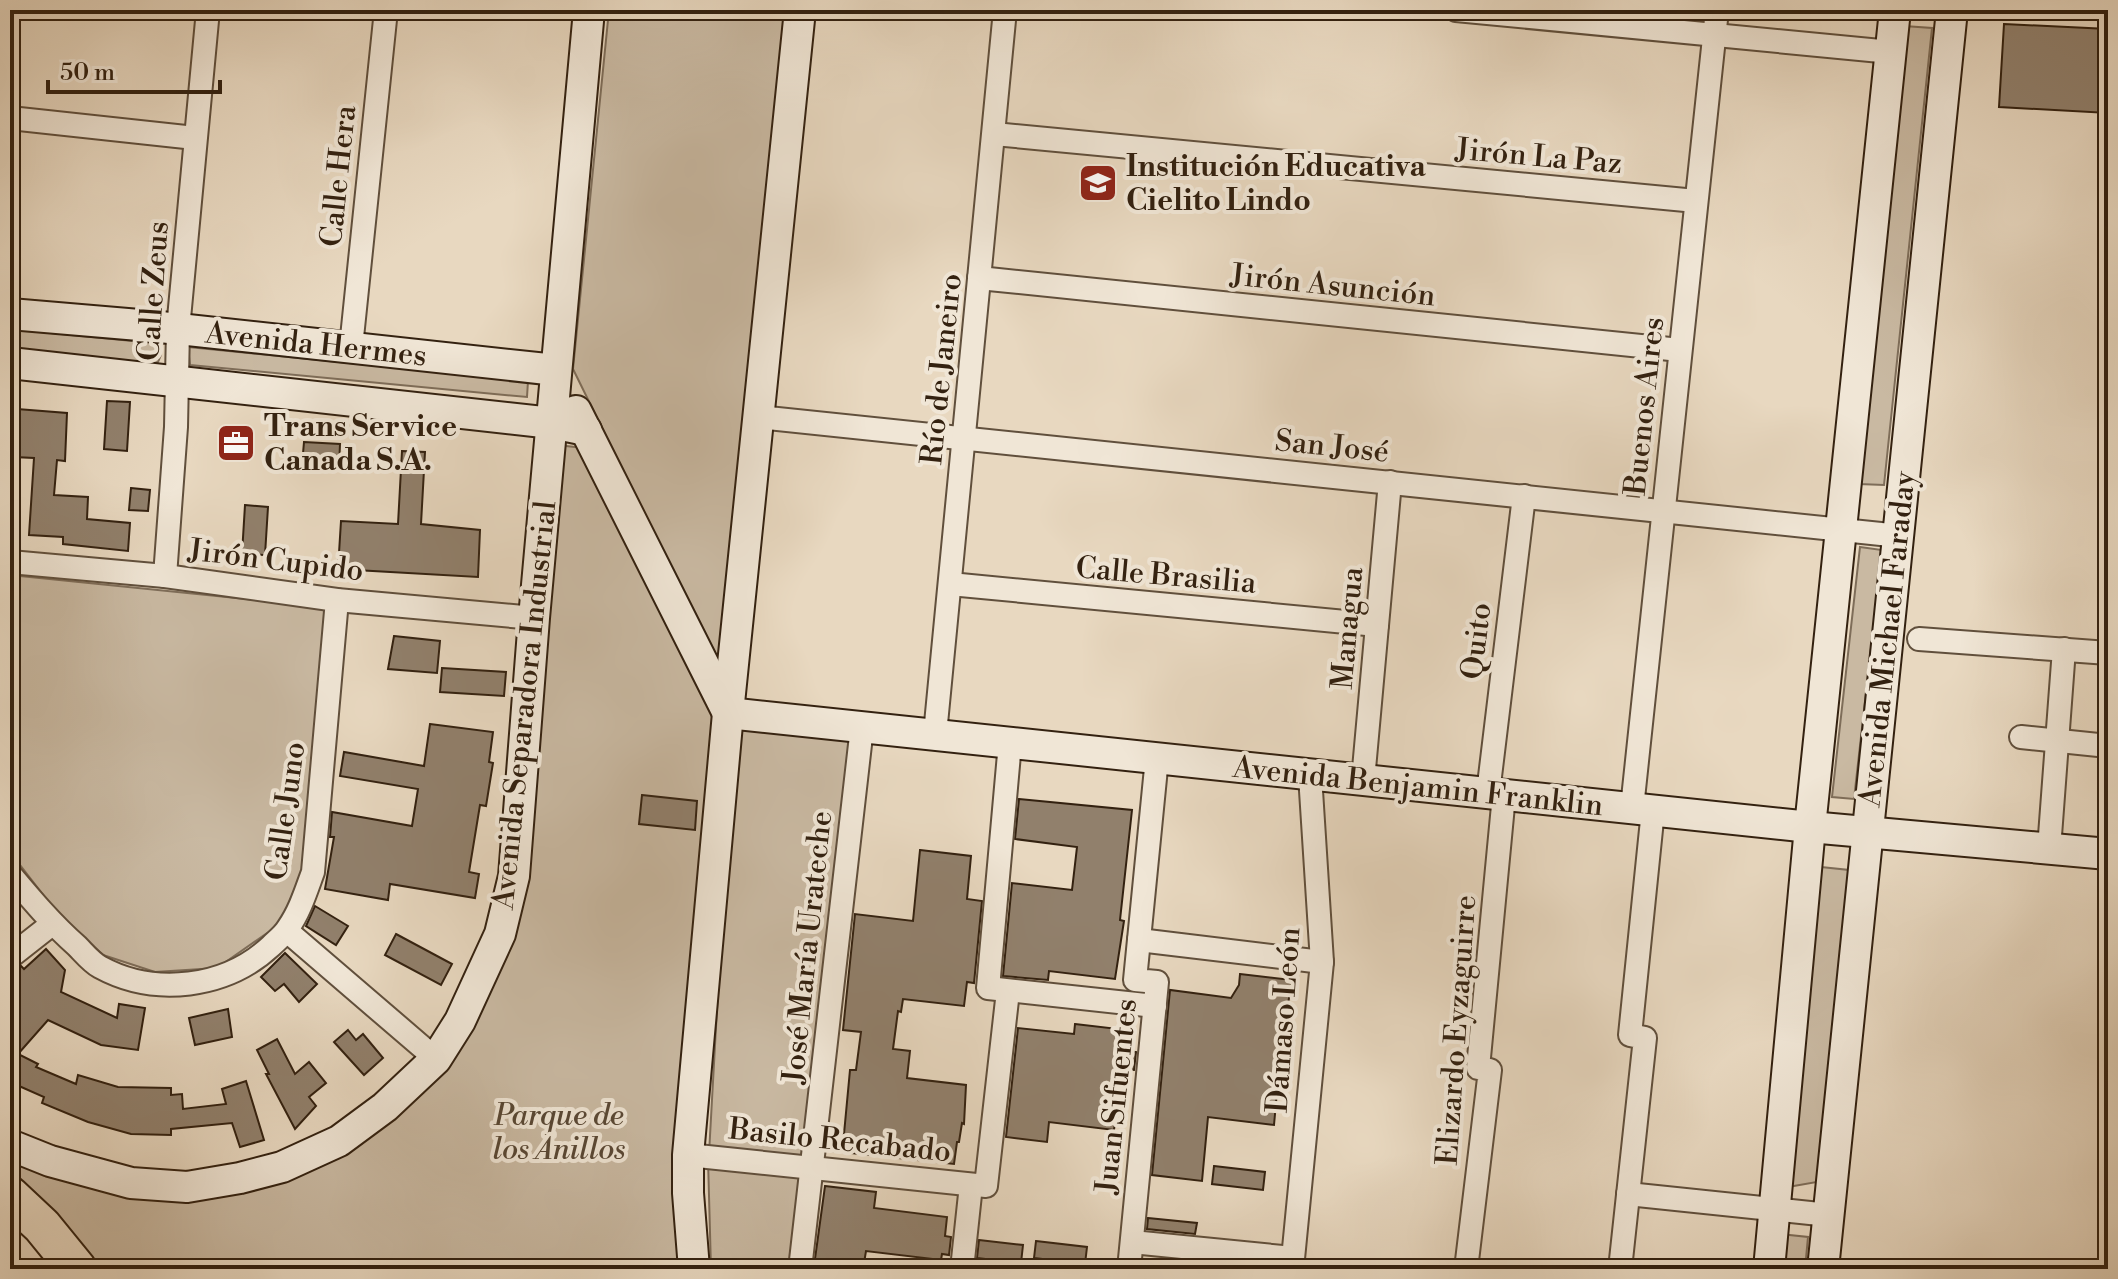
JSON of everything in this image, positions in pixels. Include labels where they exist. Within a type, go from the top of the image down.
[{"type":"highway","points":[[10,1196],[42,1226],[77,1269]]},
{"type":"street","name":"Calle Zeus","points":[[165,576],[178,380],[178,329],[208,10]]},
{"type":"street","name":"Calle Hera","points":[[351,347],[386,10]]},
{"type":"street","name":"Avenida Separadora Industrial","points":[[10,1145],[50,1161],[131,1183],[187,1187],[282,1167],[339,1141],[385,1107],[436,1059],[460,1021],[500,934],[514,876],[589,10]]},
{"type":"street","points":[[694,1269],[688,1155],[728,713],[800,10]]},
{"type":"street","name":"Río de Janeiro","points":[[935,734],[1005,10]]},
{"type":"street","points":[[1456,10],[1557,15],[1715,35],[1891,52]]},
{"type":"street","name":"Buenos Aires","points":[[1628,1194],[1645,1038],[1630,1035],[1663,511],[1717,10]]},
{"type":"street","name":"Avenida Michael Faraday","points":[[1769,1269],[1810,827],[1895,10]]},
{"type":"street","name":"Avenida Michael Faraday","points":[[1823,1269],[1952,10]]},
{"type":"street","points":[[10,118],[195,138]]},
{"type":"street","name":"Jirón La Paz","points":[[994,134],[1696,201]]},
{"type":"street","name":"Jirón Asunción","points":[[979,278],[1680,350]]},
{"type":"street","name":"Avenida Hermes","points":[[10,314],[556,370]]},
{"type":"street","name":"Avenida Hermes","points":[[10,363],[552,423],[586,430]]},
{"type":"street","points":[[556,370],[728,713]]},
{"type":"street","name":"San José","points":[[758,417],[1900,536]]},
{"type":"street","name":"Managua","points":[[1363,780],[1390,482]]},
{"type":"street","name":"Quito","points":[[1496,794],[1524,496]]},
{"type":"street","name":"Jirón Cupido","points":[[10,562],[165,576],[337,600],[534,618]]},
{"type":"street","name":"Calle Brasilia","points":[[950,584],[1377,625]]},
{"type":"street","name":"Calle Juno","points":[[10,874],[52,924],[97,966],[126,977],[167,984],[189,984],[222,978],[256,960],[287,931],[313,872],[337,600]]},
{"type":"street","points":[[1919,639],[2108,653]]},
{"type":"street","points":[[2049,849],[2064,649]]},
{"type":"street","name":"Avenida Benjamin Franklin","points":[[728,713],[1810,827],[2108,854]]},
{"type":"street","name":"José María Urateche","points":[[800,1269],[862,727]]},
{"type":"street","points":[[2021,737],[2108,746]]},
{"type":"street","points":[[1010,743],[988,988],[1155,1006]]},
{"type":"street","name":"Juan Sifuentes","points":[[1129,1269],[1157,982],[1135,980],[1157,758]]},
{"type":"street","name":"Dámaso León","points":[[1292,1263],[1322,962],[1310,775]]},
{"type":"street","name":"Elizardo Eyzaguirre","points":[[1466,1269],[1490,1070],[1478,1068],[1496,794]]},
{"type":"street","points":[[10,957],[52,924]]},
{"type":"street","points":[[287,931],[436,1059]]},
{"type":"street","points":[[1139,940],[1322,962]]},
{"type":"street","points":[[962,1269],[1008,991]]},
{"type":"street","name":"Basilo Recabado","points":[[688,1155],[978,1185]]},
{"type":"street","points":[[1620,1269],[1628,1194],[1829,1215]]},
{"type":"street","points":[[1132,1242],[1292,1263]]},
{"type":"green space","points":[[609,10],[790,10],[724,676],[573,369]]},
{"type":"green space","points":[[1904,26],[1932,28],[1884,485],[1859,484]]},
{"type":"green space","points":[[10,329],[153,343],[160,349],[161,355],[158,362],[151,364],[10,350]]},
{"type":"green space","points":[[188,347],[528,381],[527,397],[190,365]]},
{"type":"green space","name":"Parque de los Anillos","points":[[557,445],[584,448],[718,717],[697,1269],[98,1269],[10,1169],[10,1148],[125,1194],[243,1193],[341,1151],[488,985]]},
{"type":"green space","points":[[1860,547],[1882,550],[1854,799],[1832,797]]},
{"type":"green space","points":[[10,575],[325,607],[303,870],[280,924],[217,968],[155,972],[103,955],[58,914],[10,852]]},
{"type":"green space","points":[[733,719],[856,732],[809,1165],[709,1154]]},
{"type":"green space","points":[[1821,867],[1849,870],[1817,1182],[1788,1187]]},
{"type":"green space","points":[[708,1159],[808,1172],[797,1269],[711,1269]]},
{"type":"green space","points":[[1780,1234],[1808,1237],[1805,1269],[1776,1269]]},
{"type":"building","points":[[2004,24],[2108,29],[2108,113],[1999,107]]},
{"type":"building","points":[[107,401],[130,402],[127,451],[104,449]]},
{"type":"building","points":[[17,409],[67,413],[65,461],[57,460],[54,495],[88,497],[87,519],[130,523],[128,551],[63,544],[63,537],[29,535],[34,458],[14,457]]},
{"type":"building","points":[[304,442],[340,444],[339,467],[302,465]]},
{"type":"building","points":[[402,451],[425,452],[421,524],[480,530],[478,577],[338,569],[341,521],[398,524]]},
{"type":"building","points":[[131,488],[150,490],[148,511],[129,510]]},
{"type":"building","points":[[245,505],[268,507],[265,555],[242,554]]},
{"type":"building","points":[[394,636],[440,641],[437,673],[388,669]]},
{"type":"building","points":[[442,668],[506,672],[504,696],[440,692]]},
{"type":"building","points":[[430,724],[493,732],[489,762],[493,763],[486,806],[480,805],[469,872],[479,874],[475,898],[390,884],[388,900],[325,889],[334,837],[330,837],[332,812],[412,826],[418,789],[340,776],[344,752],[424,766]]},
{"type":"building","points":[[642,795],[697,801],[695,830],[639,824]]},
{"type":"building","points":[[1019,799],[1132,810],[1120,920],[1124,921],[1115,979],[1049,971],[1048,980],[1003,976],[1012,883],[1072,890],[1077,847],[1015,839]]},
{"type":"building","points":[[920,850],[971,856],[967,899],[982,901],[974,983],[967,982],[964,1006],[903,999],[901,1012],[898,1011],[893,1049],[910,1051],[907,1078],[966,1085],[964,1124],[957,1142],[954,1164],[833,1151],[835,1133],[844,1134],[850,1070],[856,1070],[861,1032],[843,1030],[855,914],[913,921]]},
{"type":"building","points":[[315,906],[348,926],[336,945],[306,926]]},
{"type":"building","points":[[396,934],[452,964],[441,985],[385,955]]},
{"type":"building","points":[[46,949],[65,970],[61,992],[117,1018],[119,1004],[145,1008],[138,1050],[101,1045],[48,1020],[18,1054],[38,1064],[36,1067],[76,1084],[78,1075],[118,1087],[171,1088],[171,1095],[182,1094],[183,1109],[226,1104],[222,1089],[246,1081],[264,1140],[240,1147],[232,1123],[171,1129],[171,1135],[131,1134],[88,1122],[42,1103],[44,1097],[10,1082],[10,971],[21,966],[24,969]]},
{"type":"building","points":[[285,953],[317,984],[299,1002],[284,984],[275,991],[261,977]]},
{"type":"building","points":[[1240,974],[1292,980],[1277,1070],[1274,1125],[1208,1117],[1202,1181],[1152,1175],[1170,990],[1231,998],[1239,985]]},
{"type":"building","points":[[228,1009],[232,1037],[195,1045],[189,1018]]},
{"type":"building","points":[[1075,1024],[1127,1030],[1124,1050],[1136,1052],[1134,1070],[1122,1069],[1114,1130],[1049,1122],[1047,1142],[1006,1137],[1018,1028],[1074,1034]]},
{"type":"building","points":[[348,1030],[356,1040],[363,1034],[383,1058],[364,1075],[334,1042]]},
{"type":"building","points":[[277,1039],[295,1074],[309,1062],[326,1083],[309,1097],[316,1106],[295,1129],[257,1050]]},
{"type":"building","points":[[1214,1166],[1265,1172],[1263,1190],[1212,1184]]},
{"type":"building","points":[[825,1186],[876,1192],[874,1208],[947,1217],[945,1236],[951,1237],[949,1255],[942,1254],[941,1260],[866,1251],[863,1269],[814,1266]]},
{"type":"building","points":[[1148,1218],[1197,1223],[1195,1234],[1147,1229]]},
{"type":"building","points":[[979,1240],[1023,1245],[1021,1263],[977,1258]]},
{"type":"building","points":[[1036,1241],[1087,1247],[1085,1264],[1034,1258]]},
{"type":"place","name":"Institución Educativa Cielito Lindo","points":[[1098,183]]},
{"type":"place","name":"Trans Service Canada S.A.","points":[[236,443]]}]
